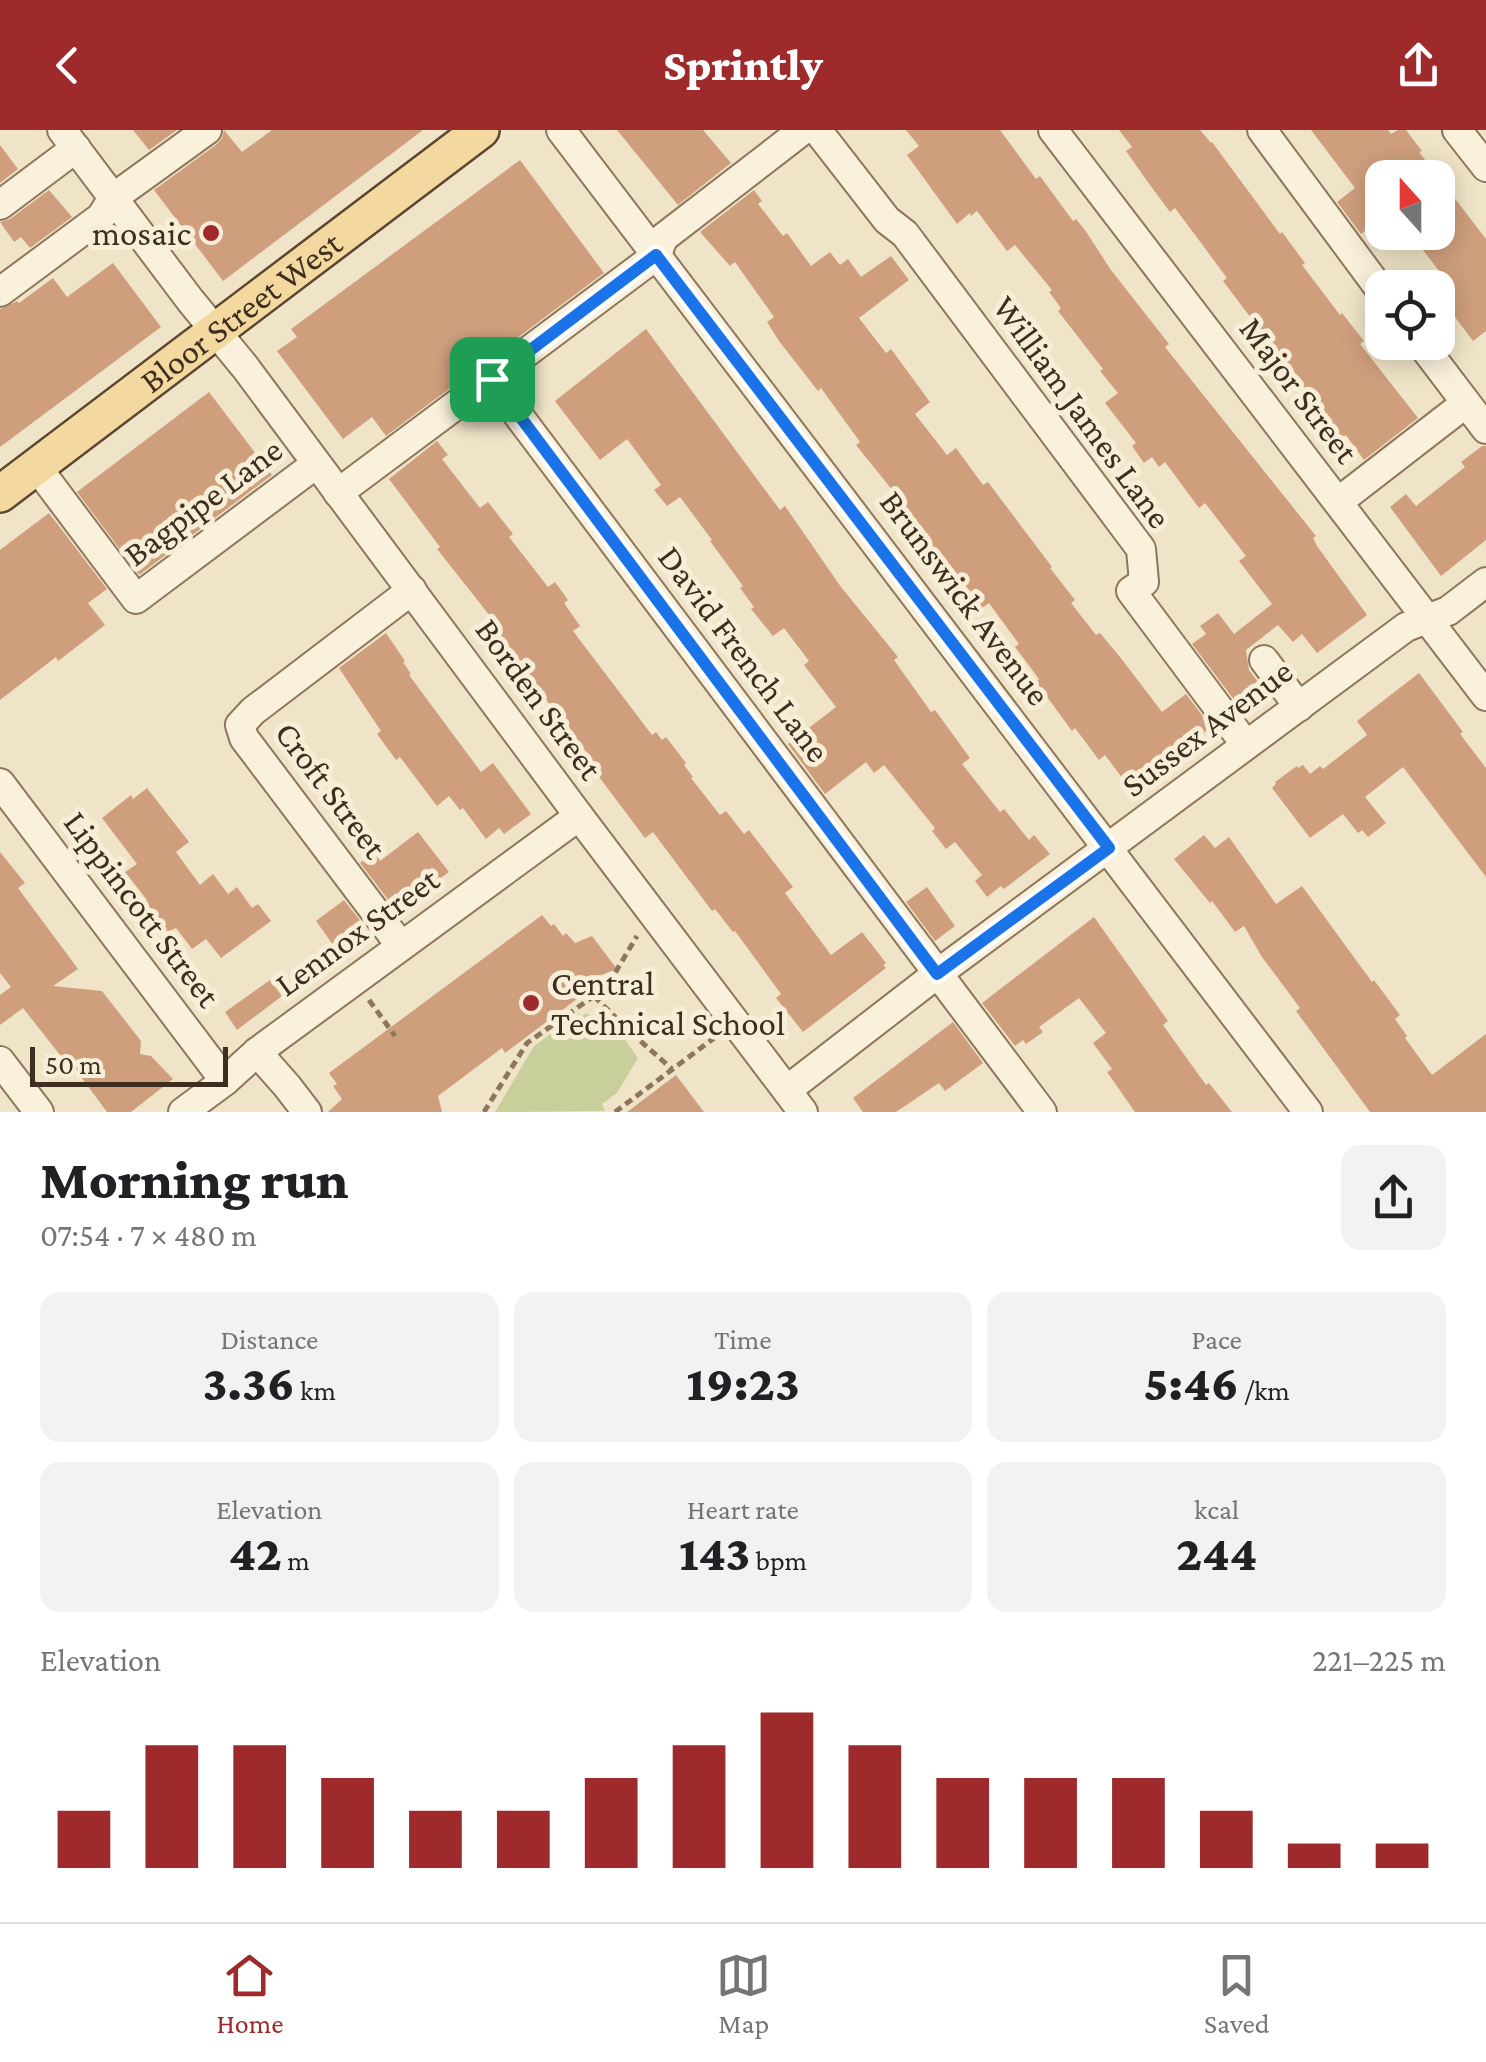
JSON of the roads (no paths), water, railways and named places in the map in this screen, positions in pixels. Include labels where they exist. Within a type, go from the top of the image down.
[{"type":"main road","name":"Bloor Street West","points":[[0,494],[481,130]]},
{"type":"street","points":[[0,292],[101,217],[114,198],[207,130]]},
{"type":"street","name":"Brunswick Avenue","points":[[561,130],[1308,1112]]},
{"type":"street","points":[[338,493],[656,255],[663,238],[803,130]]},
{"type":"street","name":"William James Lane","points":[[817,130],[887,220],[905,234],[1141,549],[1144,582],[1131,591],[1246,745]]},
{"type":"street","name":"Major Street","points":[[1053,130],[1486,696]]},
{"type":"street","points":[[1262,130],[1366,270]]},
{"type":"street","points":[[1457,130],[1486,168]]},
{"type":"street","points":[[0,206],[69,139]]},
{"type":"street","name":"Borden Street","points":[[69,139],[245,367],[795,1101]]},
{"type":"street","points":[[1434,360],[1486,429]]},
{"type":"street","name":"David French Lane","points":[[492,379],[1042,1112]]},
{"type":"street","points":[[1338,502],[1466,403]]},
{"type":"street","name":"Bagpipe Lane","points":[[36,466],[136,600],[316,464]]},
{"type":"street","name":"Sussex Avenue","points":[[795,1101],[937,974],[1406,627],[1448,611],[1486,582]]},
{"type":"street","name":"Croft Street","points":[[401,946],[244,738],[240,725],[412,590]]},
{"type":"street","points":[[1264,660],[1299,707]]},
{"type":"street","name":"Lippincott Street","points":[[0,783],[224,1081]]},
{"type":"street","name":"Lennox Street","points":[[183,1112],[257,1052],[579,816]]},
{"type":"street","points":[[257,1052],[308,1112]]},
{"type":"street","points":[[0,1061],[39,1112]]},
{"type":"place","name":"mosaic","points":[[211,233]]},
{"type":"place","name":"Central Technical School","points":[[531,1003]]}]
